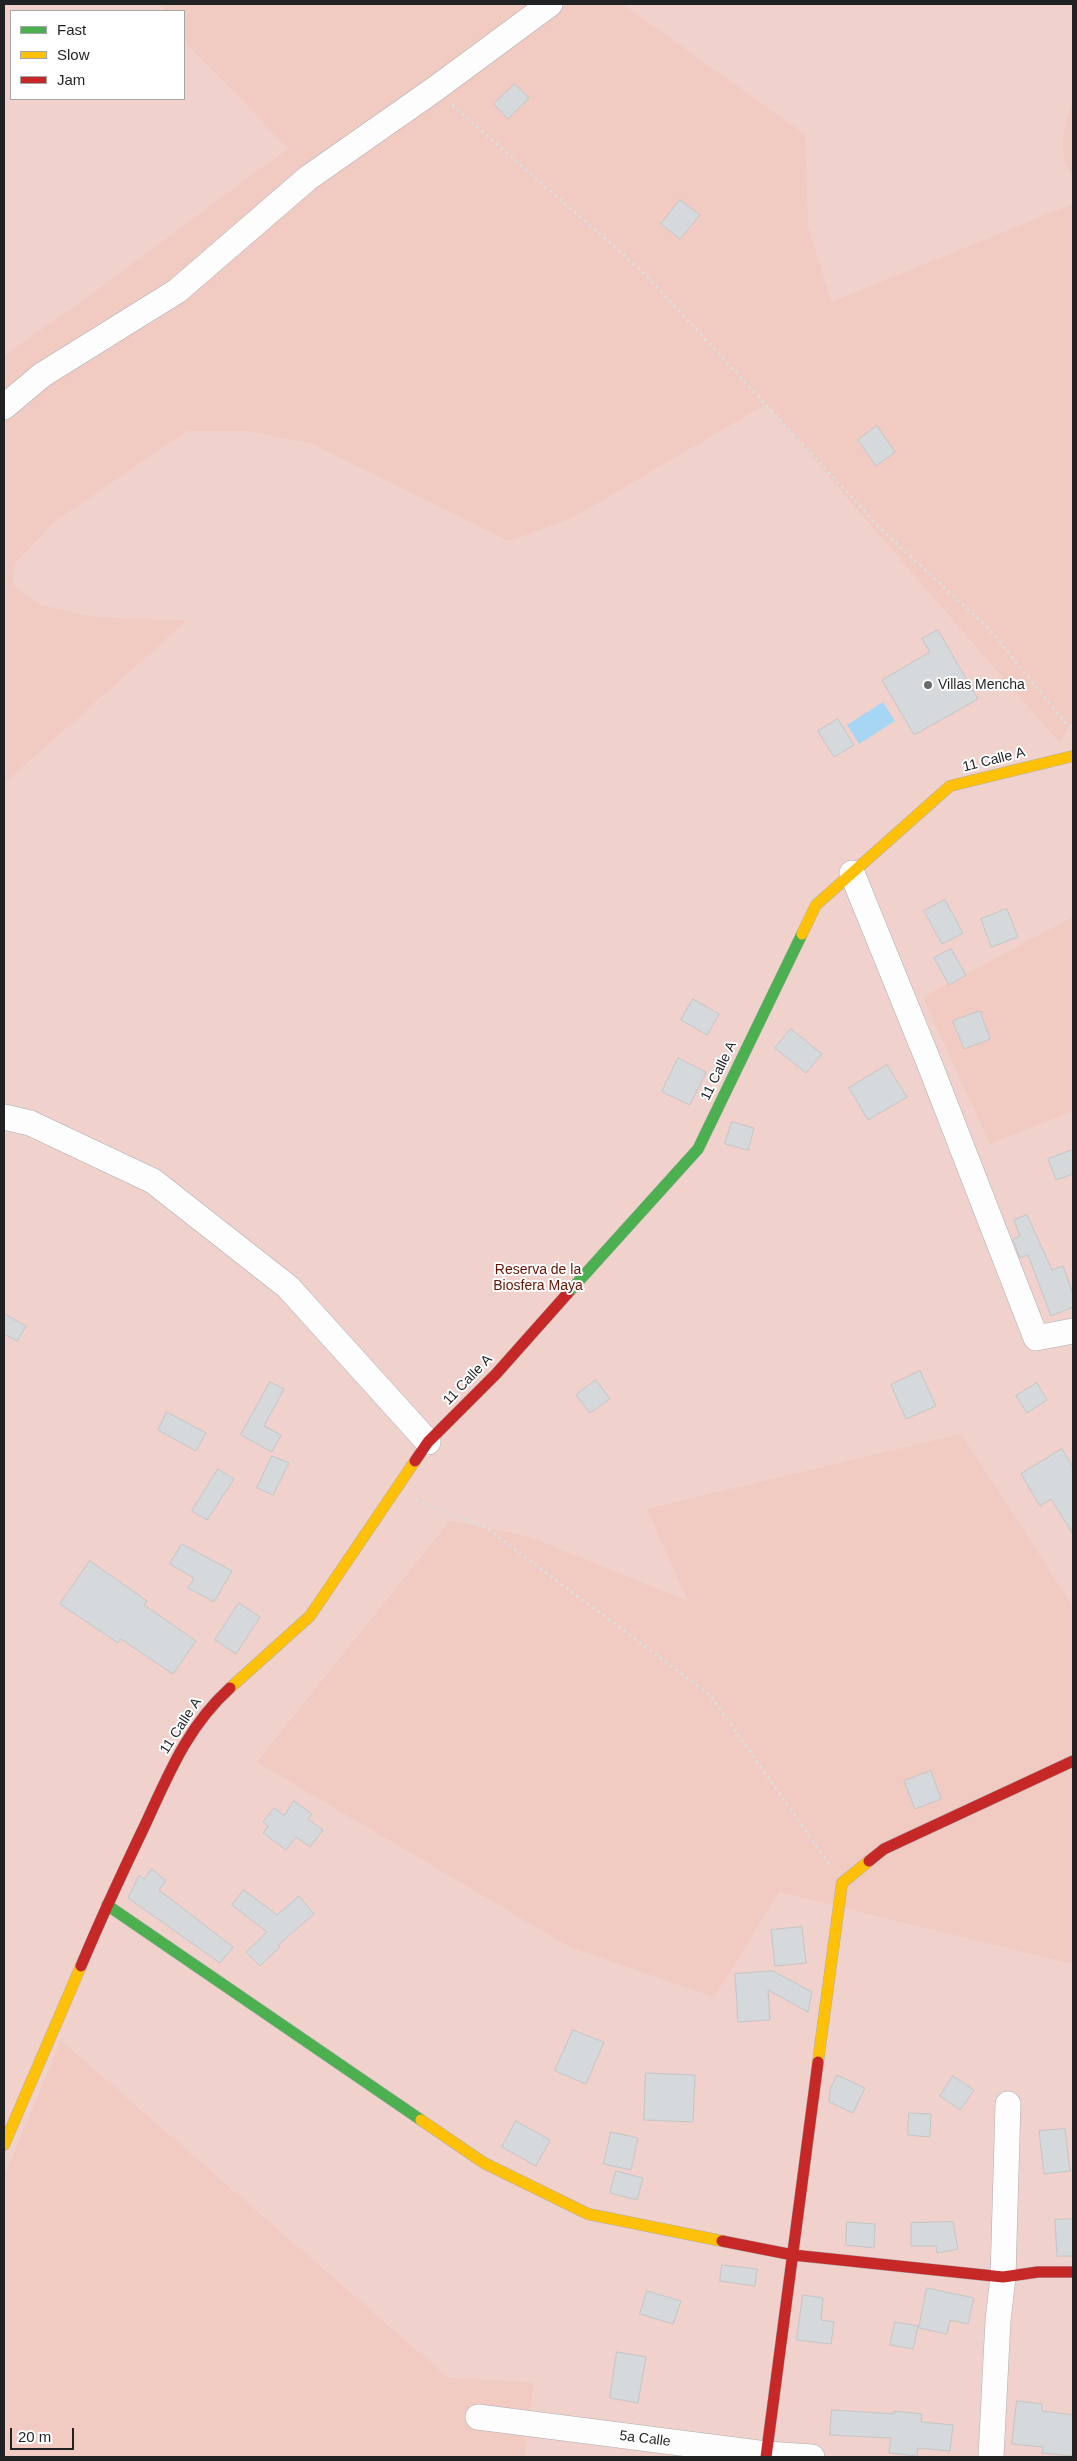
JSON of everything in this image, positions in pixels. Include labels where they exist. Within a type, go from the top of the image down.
[{"type":"street","points":[[4,407],[42,375],[177,291],[308,178],[550,4]]},
{"type":"street","name":"11 Calle A","points":[[4,2145],[107,1905],[180,1751],[209,1707],[310,1616],[428,1442],[496,1374],[698,1148],[816,905],[950,786],[1073,756]]},
{"type":"street","points":[[852,873],[928,1060],[1036,1338],[1073,1331]]},
{"type":"street","points":[[4,1117],[30,1123],[153,1181],[288,1287],[428,1442]]},
{"type":"street","points":[[766,2456],[842,1883],[884,1849],[1073,1761]]},
{"type":"street","points":[[107,1905],[484,2162],[588,2214],[792,2255],[1004,2277],[1038,2272],[1073,2272]]},
{"type":"street","points":[[991,2457],[998,2320],[1004,2277],[1008,2104]]},
{"type":"street","name":"5a Calle","points":[[478,2417],[766,2456],[812,2457]]},
{"type":"path","points":[[434,89],[642,271],[882,530],[990,630],[1073,732]]},
{"type":"path","points":[[394,1492],[485,1526],[710,1695],[842,1883]]},
{"type":"green space","name":"Reserva de la Biosfera Maya","points":[[4,4],[1073,4],[1073,2457],[4,2457]]},
{"type":"shaded area","points":[[160,4],[622,4],[805,135],[808,226],[831,302],[1073,204],[1073,721],[1059,742],[766,404],[572,518],[509,541],[312,444],[249,431],[187,431],[55,521],[15,563],[12,585],[41,605],[94,617],[186,621],[4,783],[4,356],[92,294],[289,148],[185,42],[185,10],[164,10]]},
{"type":"shaded area","points":[[1073,101],[1073,177],[1064,158],[1063,139]]},
{"type":"shaded area","points":[[1073,917],[1073,1111],[990,1144],[923,997]]},
{"type":"shaded area","points":[[961,1434],[1073,1607],[1073,1964],[779,1892],[714,1997],[570,1947],[257,1762],[450,1521],[530,1537],[688,1601],[647,1509]]},
{"type":"shaded area","points":[[61,2041],[448,2378],[534,2382],[524,2457],[4,2457],[4,2177]]},
{"type":"water","points":[[883,702],[895,721],[859,744],[847,725]]},
{"type":"building","points":[[515,84],[529,98],[508,119],[494,104]]},
{"type":"building","points":[[680,200],[700,215],[680,239],[661,224]]},
{"type":"building","points":[[877,426],[895,452],[876,466],[858,440]]},
{"type":"building","name":"Villas Mencha","points":[[938,630],[978,699],[914,735],[882,680],[930,652],[922,639]]},
{"type":"building","points":[[838,719],[854,745],[834,757],[818,731]]},
{"type":"building","points":[[945,900],[963,933],[942,944],[924,911]]},
{"type":"building","points":[[1007,909],[1018,937],[991,947],[981,919]]},
{"type":"building","points":[[951,949],[966,975],[949,985],[934,958]]},
{"type":"building","points":[[693,999],[719,1014],[707,1035],[681,1020]]},
{"type":"building","points":[[980,1011],[990,1039],[964,1049],[953,1021]]},
{"type":"building","points":[[791,1029],[822,1054],[806,1073],[775,1048]]},
{"type":"building","points":[[678,1058],[706,1072],[690,1105],[662,1092]]},
{"type":"building","points":[[887,1065],[907,1097],[868,1120],[849,1088]]},
{"type":"building","points":[[732,1122],[754,1128],[748,1150],[725,1144]]},
{"type":"building","points":[[1073,1150],[1073,1174],[1056,1180],[1048,1159]]},
{"type":"building","points":[[1027,1215],[1052,1270],[1063,1266],[1073,1294],[1073,1307],[1051,1316],[1028,1255],[1020,1258],[1013,1239],[1020,1236],[1014,1220]]},
{"type":"building","points":[[4,1314],[26,1326],[17,1341],[4,1334]]},
{"type":"building","points":[[920,1371],[936,1406],[906,1419],[891,1385]]},
{"type":"building","points":[[596,1380],[610,1399],[590,1413],[576,1395]]},
{"type":"building","points":[[270,1382],[284,1389],[264,1426],[281,1435],[272,1452],[241,1435]]},
{"type":"building","points":[[1037,1383],[1047,1400],[1027,1413],[1016,1396]]},
{"type":"building","points":[[167,1412],[206,1433],[196,1451],[158,1430]]},
{"type":"building","points":[[1062,1449],[1073,1467],[1073,1534],[1051,1499],[1040,1506],[1021,1474]]},
{"type":"building","points":[[272,1456],[289,1463],[273,1495],[257,1488]]},
{"type":"building","points":[[218,1469],[234,1479],[207,1520],[192,1511]]},
{"type":"building","points":[[182,1544],[232,1571],[214,1602],[188,1588],[194,1578],[170,1564]]},
{"type":"building","points":[[90,1561],[147,1601],[144,1605],[196,1641],[173,1674],[121,1639],[118,1643],[60,1604]]},
{"type":"building","points":[[239,1603],[260,1617],[236,1654],[215,1640]]},
{"type":"building","points":[[931,1771],[941,1799],[915,1809],[904,1781]]},
{"type":"building","points":[[294,1801],[312,1814],[308,1819],[323,1830],[310,1847],[296,1837],[286,1850],[263,1833],[268,1826],[263,1822],[274,1808],[284,1815]]},
{"type":"building","points":[[152,1869],[166,1881],[159,1890],[233,1947],[220,1963],[128,1898],[139,1875],[144,1879]]},
{"type":"building","points":[[244,1890],[277,1915],[299,1896],[314,1914],[278,1945],[280,1947],[260,1966],[246,1952],[267,1932],[232,1905]]},
{"type":"building","points":[[802,1927],[806,1963],[775,1966],[771,1930]]},
{"type":"building","points":[[773,1971],[812,1992],[808,2012],[768,1990],[770,2020],[738,2022],[735,1974]]},
{"type":"building","points":[[573,2030],[604,2042],[586,2084],[555,2071]]},
{"type":"building","points":[[646,2073],[695,2075],[693,2122],[644,2120]]},
{"type":"building","points":[[837,2075],[865,2088],[853,2113],[829,2102],[830,2090]]},
{"type":"building","points":[[953,2076],[974,2090],[960,2110],[940,2096]]},
{"type":"building","points":[[909,2113],[931,2114],[930,2137],[908,2135]]},
{"type":"building","points":[[516,2121],[550,2140],[536,2166],[502,2147]]},
{"type":"building","points":[[1065,2129],[1070,2171],[1044,2174],[1039,2131]]},
{"type":"building","points":[[611,2132],[638,2138],[631,2170],[604,2164]]},
{"type":"building","points":[[616,2171],[643,2178],[637,2200],[610,2193]]},
{"type":"building","points":[[1073,2219],[1073,2256],[1057,2256],[1055,2220]]},
{"type":"building","points":[[847,2222],[875,2224],[874,2248],[846,2245]]},
{"type":"building","points":[[953,2222],[958,2249],[937,2253],[936,2246],[911,2246],[911,2223]]},
{"type":"building","points":[[722,2265],[757,2269],[755,2286],[720,2281]]},
{"type":"building","points":[[927,2288],[974,2298],[968,2324],[950,2320],[947,2334],[919,2328]]},
{"type":"building","points":[[647,2291],[681,2301],[673,2324],[640,2314]]},
{"type":"building","points":[[803,2295],[823,2298],[821,2320],[834,2322],[831,2344],[797,2340]]},
{"type":"building","points":[[895,2322],[918,2326],[913,2349],[890,2345]]},
{"type":"building","points":[[617,2352],[646,2357],[638,2403],[610,2398]]},
{"type":"building","points":[[1017,2401],[1042,2404],[1042,2411],[1073,2415],[1073,2456],[1042,2453],[1043,2447],[1012,2444]]},
{"type":"building","points":[[832,2410],[894,2414],[894,2411],[922,2414],[921,2422],[953,2425],[950,2451],[918,2448],[917,2456],[889,2453],[891,2438],[830,2435]]},
{"type":"traffic: fast","points":[[568,1293],[698,1149],[802,934]]},
{"type":"traffic: fast","points":[[107,1905],[421,2120]]},
{"type":"traffic: slow","points":[[802,934],[816,905],[950,786],[1073,756]]},
{"type":"traffic: slow","points":[[230,1688],[310,1616],[415,1461]]},
{"type":"traffic: slow","points":[[818,2062],[842,1883],[869,1861]]},
{"type":"traffic: slow","points":[[4,2145],[81,1966]]},
{"type":"traffic: slow","points":[[421,2120],[484,2163],[588,2214],[722,2241]]},
{"type":"traffic: jam","points":[[415,1461],[428,1442],[496,1374],[568,1293]]},
{"type":"traffic: jam","points":[[81,1966],[96,1930],[181,1751],[202,1718],[230,1688]]},
{"type":"traffic: jam","points":[[869,1861],[884,1849],[1073,1761]]},
{"type":"traffic: jam","points":[[766,2457],[818,2062]]},
{"type":"traffic: jam","points":[[722,2241],[793,2255],[1003,2277],[1038,2272],[1073,2272]]},
{"type":"place","name":"Villas Mencha","points":[[928,685]]}]
